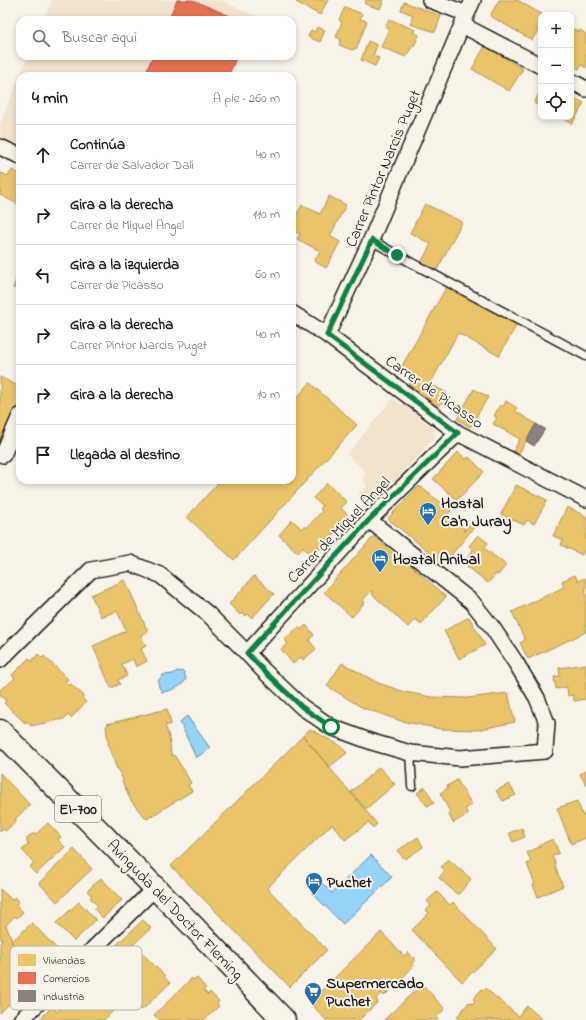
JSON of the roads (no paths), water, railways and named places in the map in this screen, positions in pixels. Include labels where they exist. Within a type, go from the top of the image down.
[{"type":"main road","name":"Avinguda del Doctor Fleming","points":[[0,731],[284,1020]]},
{"type":"street","points":[[430,0],[538,64]]},
{"type":"street","name":"Carrer Pintor Narcis Puget","points":[[327,335],[372,240],[464,19],[474,0]]},
{"type":"street","points":[[574,83],[586,89]]},
{"type":"street","points":[[0,147],[16,154]]},
{"type":"street","name":"Carrer de Picasso","points":[[296,316],[327,335],[458,433],[586,499]]},
{"type":"street","points":[[3,455],[16,425]]},
{"type":"street","name":"Carrer de Miquel Angel","points":[[247,653],[369,520],[458,433]]},
{"type":"street","points":[[0,660],[92,570],[130,563],[160,575],[208,614],[302,707],[331,727],[372,742],[410,753],[460,758],[545,751],[547,723],[537,698],[492,627],[472,602],[369,520]]},
{"type":"street","points":[[96,946],[155,888]]},
{"type":"street","points":[[21,1020],[31,1010]]},
{"type":"lane","points":[[372,240],[404,259],[586,356]]},
{"type":"lane","points":[[410,753],[412,786]]},
{"type":"water","points":[[177,671],[184,672],[186,679],[184,682],[176,688],[162,692],[158,681],[163,675],[173,674]]},
{"type":"water","points":[[187,716],[210,748],[196,758],[180,722]]},
{"type":"water","points":[[371,855],[392,877],[343,924],[312,893],[322,883],[332,893]]},
{"type":"place","name":"Hostal Ca'n Juray","points":[[428,526]]},
{"type":"place","name":"Hostal Anibal","points":[[380,573]]},
{"type":"place","name":"Puchet","points":[[314,896]]},
{"type":"place","name":"Supermercado Puchet","points":[[313,1006]]}]
